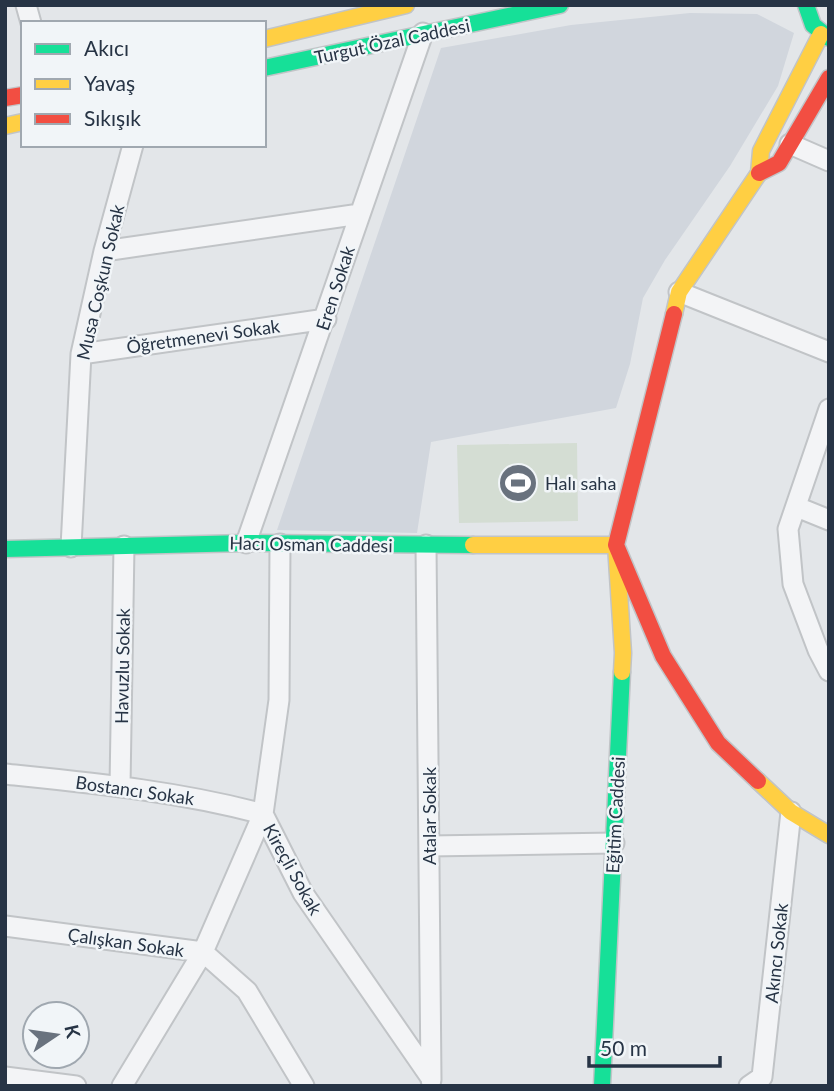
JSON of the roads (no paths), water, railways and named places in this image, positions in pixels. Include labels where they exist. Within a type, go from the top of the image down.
[{"type":"main road","name":"Turgut Özal Caddesi","points":[[266,39],[320,28],[406,5]]},
{"type":"main road","name":"Turgut Özal Caddesi","points":[[266,68],[560,5]]},
{"type":"main road","points":[[759,173],[761,151],[825,36],[803,11]]},
{"type":"main road","points":[[759,173],[779,163],[829,78]]},
{"type":"main road","name":"Eğitim Caddesi","points":[[602,1086],[623,653],[616,545],[679,292],[759,173]]},
{"type":"main road","name":"Hacı Osman Caddesi","points":[[5,549],[246,543],[616,545]]},
{"type":"main road","points":[[616,545],[663,656],[718,743],[791,812],[829,835]]},
{"type":"street","points":[[312,5],[320,28]]},
{"type":"street","name":"Eren Sokak","points":[[246,543],[423,33]]},
{"type":"street","points":[[790,144],[829,161]]},
{"type":"street","name":"Musa Coşkun Sokak","points":[[71,547],[81,354],[104,251],[132,147]]},
{"type":"street","points":[[104,251],[360,214]]},
{"type":"street","points":[[679,292],[829,352]]},
{"type":"street","name":"Öğretmenevi Sokak","points":[[81,354],[326,318]]},
{"type":"street","points":[[829,409],[788,529],[793,584],[818,650],[829,671]]},
{"type":"street","points":[[797,507],[829,520]]},
{"type":"street","name":"Kireçli Sokak","points":[[280,544],[279,700],[263,814],[303,894],[430,1082]]},
{"type":"street","name":"Atalar Sokak","points":[[426,545],[430,1082]]},
{"type":"street","name":"Havuzlu Sokak","points":[[120,786],[124,546]]},
{"type":"street","name":"Bostancı Sokak","points":[[5,774],[120,786],[220,802],[263,814]]},
{"type":"street","name":"Akıncı Sokak","points":[[749,1086],[762,1077],[791,812]]},
{"type":"street","points":[[122,1086],[202,952],[263,814]]},
{"type":"street","points":[[429,846],[614,843]]},
{"type":"street","name":"Çalışkan Sokak","points":[[5,926],[202,952],[247,991],[304,1086]]},
{"type":"street","points":[[5,1077],[76,1086]]},
{"type":"place","name":"Halı saha","points":[[518,483]]}]
